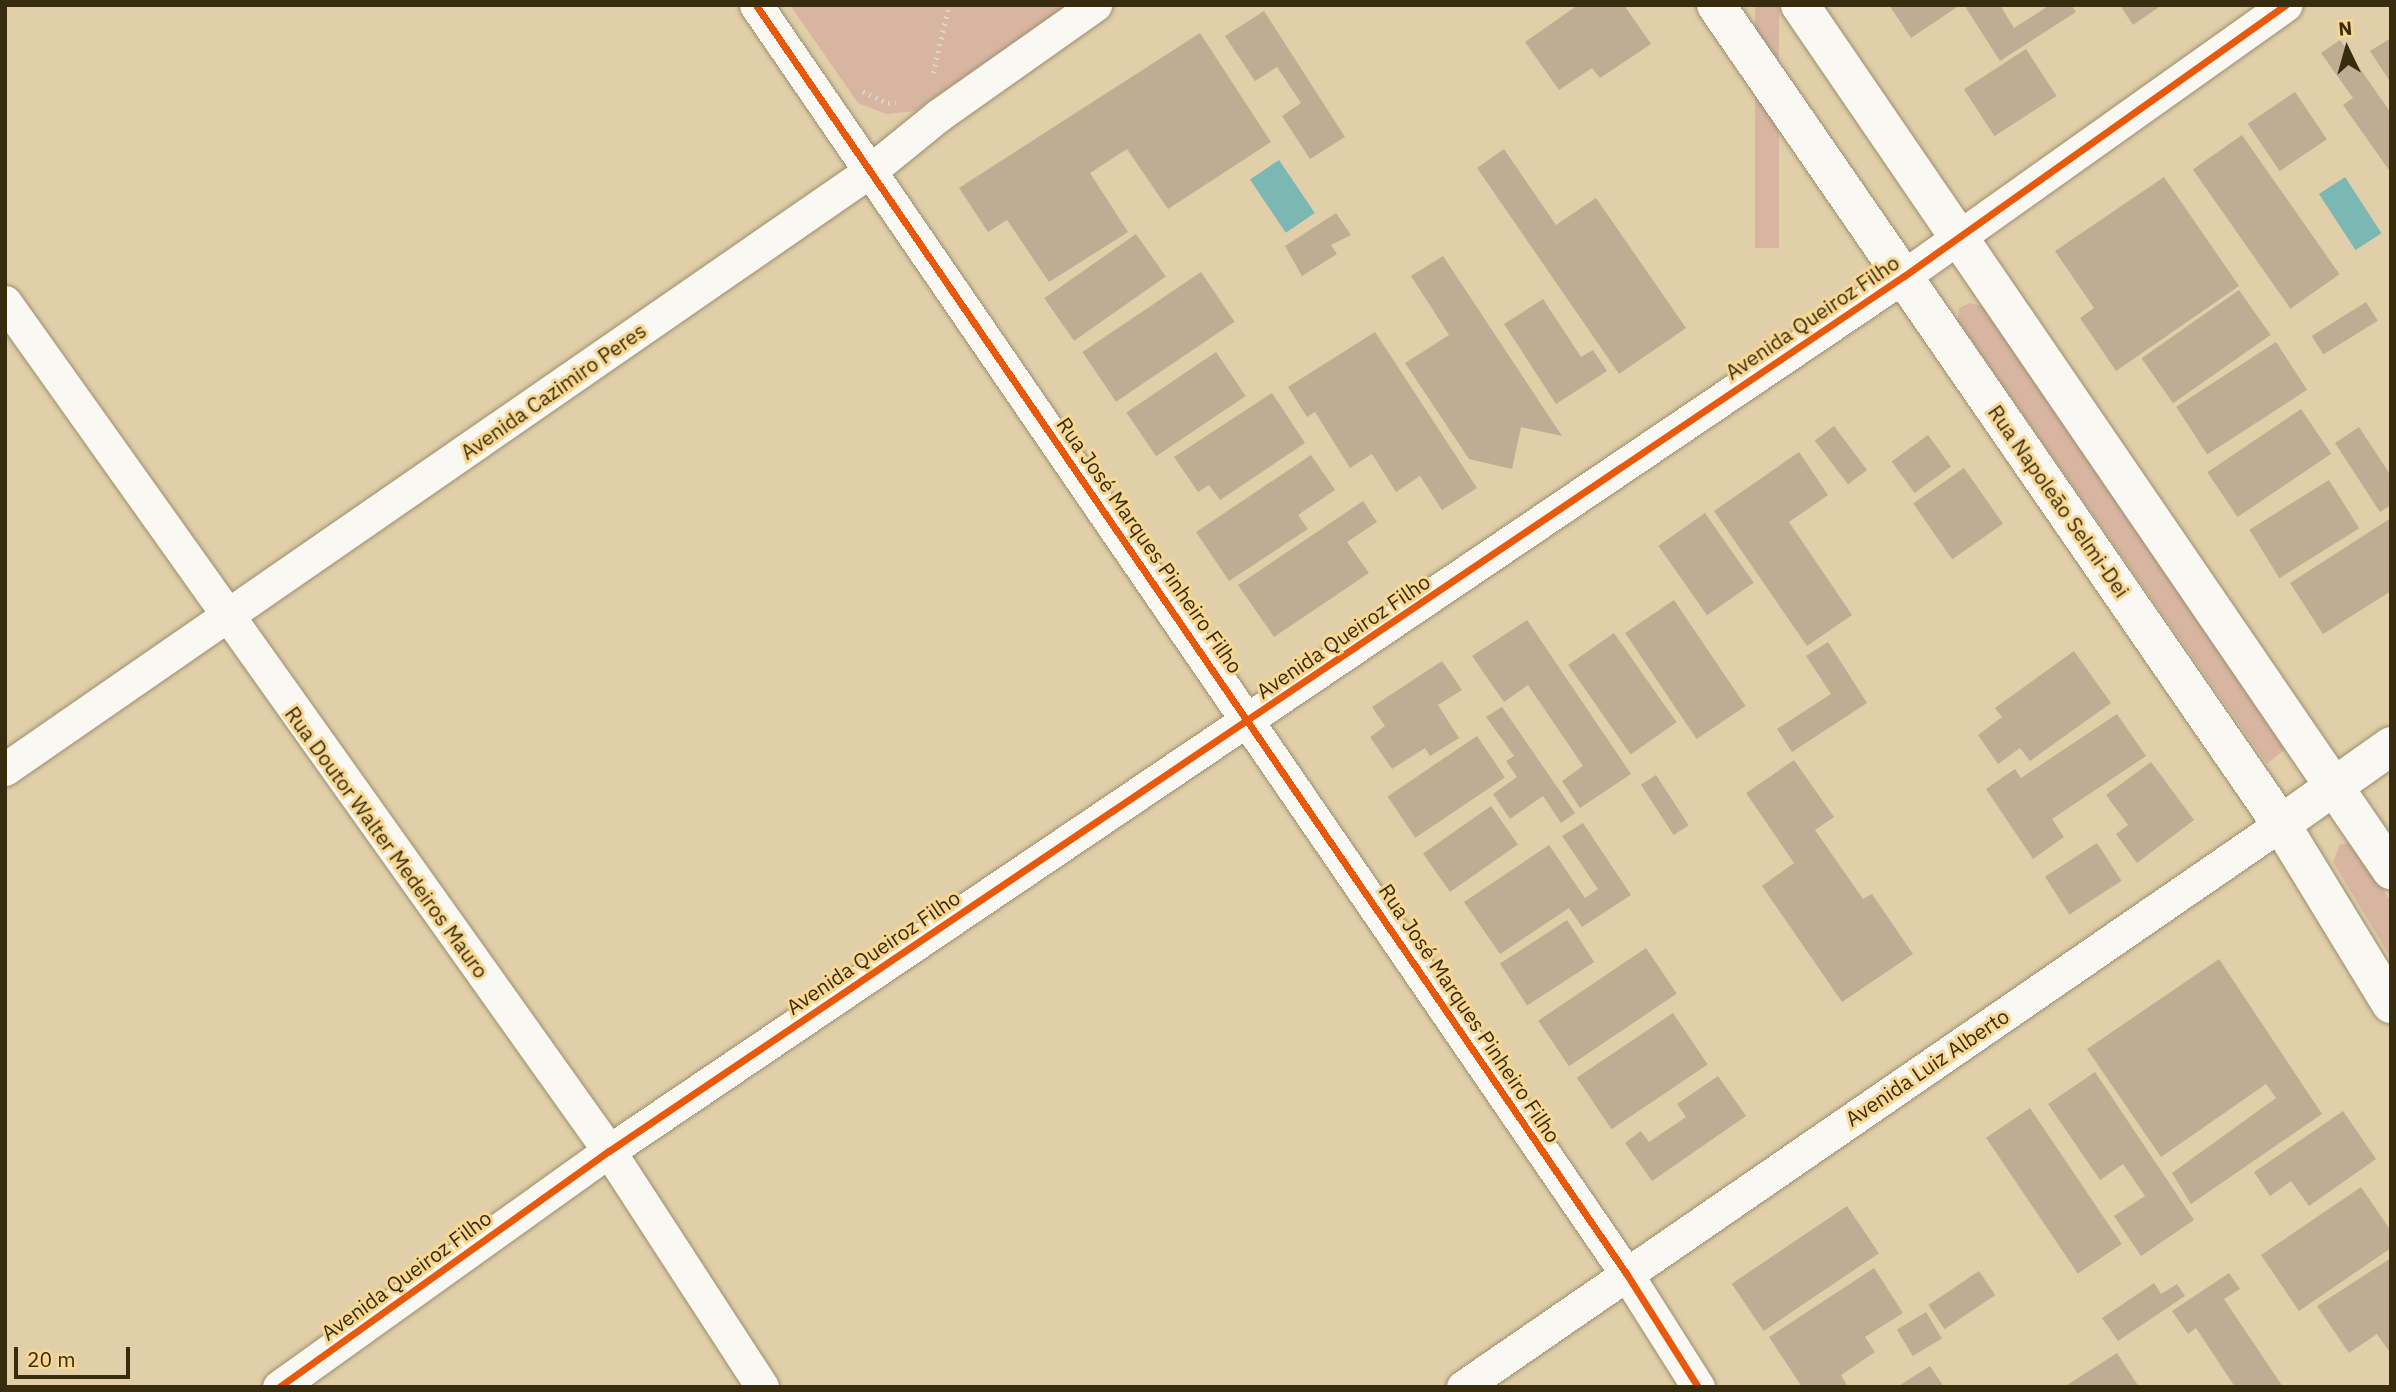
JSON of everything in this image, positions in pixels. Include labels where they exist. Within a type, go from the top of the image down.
[{"type":"main road","name":"Rua Napoleão Selmi-Dei","points":[[1716,5],[2281,824],[2391,1004]]},
{"type":"main road","points":[[1800,5],[2336,785],[2391,870]]},
{"type":"main road","name":"Avenida Luiz Alberto","points":[[2281,824],[2391,746]]},
{"type":"street","name":"Rua José Marques Pinheiro Filho","points":[[756,5],[1250,721],[1626,1273],[1698,1387]]},
{"type":"street","name":"Avenida Cazimiro Peres","points":[[5,769],[870,171],[934,101],[1095,5]]},
{"type":"street","name":"Avenida Queiroz Filho","points":[[279,1387],[609,1151],[1250,721],[1904,276],[2286,5]]},
{"type":"street","name":"Rua Doutor Walter Medeiros Mauro","points":[[5,302],[226,618],[609,1151],[762,1387]]},
{"type":"street","name":"Avenida Luiz Alberto","points":[[1463,1387],[2281,824]]},
{"type":"path","points":[[858,83],[865,94],[888,103],[934,101],[949,5]]},
{"type":"shaded area","points":[[790,5],[1067,5],[915,111],[886,114],[858,103]]},
{"type":"shaded area","points":[[1755,5],[1779,5],[1779,248],[1755,248]]},
{"type":"shaded area","points":[[1970,303],[1985,307],[2286,748],[2267,764],[1958,321],[1959,308]]},
{"type":"shaded area","points":[[2340,844],[2355,844],[2391,902],[2391,958],[2333,862]]},
{"type":"water","points":[[1279,160],[1315,213],[1286,233],[1250,180]]},
{"type":"water","points":[[2345,177],[2381,233],[2355,250],[2319,194]]},
{"type":"building","points":[[1578,5],[1624,5],[1651,44],[1600,78],[1592,68],[1559,90],[1525,42]]},
{"type":"building","points":[[1889,5],[1960,5],[1911,38]]},
{"type":"building","points":[[1969,5],[2000,5],[2014,28],[2050,5],[2071,5],[2076,12],[2000,61],[1966,8]]},
{"type":"building","points":[[2120,5],[2162,5],[2133,25]]},
{"type":"building","points":[[1264,11],[1345,137],[1310,159],[1282,116],[1301,103],[1277,67],[1255,81],[1225,36]]},
{"type":"building","points":[[1200,33],[1271,142],[1168,209],[1127,149],[1090,173],[1128,232],[1049,282],[1007,220],[988,232],[959,188]]},
{"type":"building","points":[[2391,38],[2391,83],[2370,51]]},
{"type":"building","points":[[2340,40],[2391,113],[2391,173],[2343,105],[2353,98],[2321,53]]},
{"type":"building","points":[[2026,49],[2056,96],[1994,136],[1964,89]]},
{"type":"building","points":[[2295,92],[2327,139],[2280,171],[2248,124]]},
{"type":"building","points":[[2242,135],[2340,274],[2290,309],[2193,169]]},
{"type":"building","points":[[1504,149],[1556,225],[1596,198],[1686,328],[1619,374],[1477,168]]},
{"type":"building","points":[[2164,177],[2239,286],[2116,371],[2080,318],[2094,308],[2055,251]]},
{"type":"building","points":[[1336,213],[1351,235],[1331,245],[1337,254],[1302,276],[1285,246]]},
{"type":"building","points":[[1136,234],[1166,277],[1074,341],[1044,298]]},
{"type":"building","points":[[1443,256],[1562,436],[1521,427],[1512,469],[1469,459],[1405,363],[1449,335],[1411,276]]},
{"type":"building","points":[[1201,272],[1235,322],[1116,402],[1082,352]]},
{"type":"building","points":[[2239,290],[2271,335],[2173,403],[2142,358]]},
{"type":"building","points":[[1543,299],[1581,357],[1593,350],[1607,371],[1556,404],[1504,324]]},
{"type":"building","points":[[2366,302],[2378,321],[2323,355],[2312,336]]},
{"type":"building","points":[[1375,332],[1477,488],[1442,510],[1420,476],[1396,492],[1372,454],[1350,468],[1315,412],[1307,417],[1288,387]]},
{"type":"building","points":[[2276,342],[2307,390],[2207,455],[2176,407]]},
{"type":"building","points":[[1216,352],[1246,396],[1156,456],[1126,412]]},
{"type":"building","points":[[1272,393],[1305,443],[1220,500],[1209,485],[1198,492],[1174,457]]},
{"type":"building","points":[[2301,409],[2331,454],[2238,517],[2207,472]]},
{"type":"building","points":[[1834,426],[1867,470],[1848,484],[1815,440]]},
{"type":"building","points":[[2359,427],[2391,476],[2391,505],[2380,512],[2335,443]]},
{"type":"building","points":[[1928,435],[1951,467],[1915,493],[1892,461]]},
{"type":"building","points":[[1799,452],[1828,495],[1789,522],[1852,615],[1807,646],[1714,511]]},
{"type":"building","points":[[1311,455],[1335,490],[1298,515],[1308,529],[1229,581],[1196,532]]},
{"type":"building","points":[[1964,468],[2003,524],[1952,559],[1913,504]]},
{"type":"building","points":[[2329,480],[2359,528],[2279,578],[2249,530]]},
{"type":"building","points":[[1363,501],[1377,522],[1347,542],[1369,573],[1274,637],[1238,585]]},
{"type":"building","points":[[1705,513],[1754,583],[1707,615],[1658,546]]},
{"type":"building","points":[[2391,518],[2391,591],[2323,634],[2290,583]]},
{"type":"building","points":[[1674,600],[1746,706],[1697,739],[1625,633]]},
{"type":"building","points":[[1527,620],[1631,774],[1580,808],[1562,781],[1583,766],[1528,685],[1504,702],[1472,656]]},
{"type":"building","points":[[1614,633],[1677,722],[1631,754],[1568,665]]},
{"type":"building","points":[[1828,642],[1867,703],[1792,752],[1777,729],[1831,694],[1806,656]]},
{"type":"building","points":[[2074,651],[2111,703],[2030,761],[2020,748],[1998,764],[1978,735],[2002,717],[1995,708]]},
{"type":"building","points":[[1442,661],[1462,690],[1438,705],[1459,738],[1430,756],[1425,748],[1392,769],[1370,737],[1385,726],[1372,707]]},
{"type":"building","points":[[1502,707],[1575,813],[1561,823],[1543,796],[1510,819],[1493,794],[1517,777],[1506,761],[1514,756],[1486,717]]},
{"type":"building","points":[[2117,714],[2146,756],[2052,819],[2064,837],[2033,859],[1986,789],[2015,769],[2021,778]]},
{"type":"building","points":[[1477,736],[1505,777],[1415,838],[1387,796]]},
{"type":"building","points":[[1794,760],[1834,817],[1815,830],[1863,899],[1872,894],[1913,954],[1842,1002],[1762,886],[1794,863],[1746,793]]},
{"type":"building","points":[[2151,762],[2194,820],[2137,863],[2116,834],[2128,825],[2106,795]]},
{"type":"building","points":[[1656,775],[1689,825],[1674,835],[1641,785]]},
{"type":"building","points":[[1491,806],[1518,845],[1450,892],[1423,854]]},
{"type":"building","points":[[1583,823],[1631,895],[1582,927],[1569,908],[1500,954],[1464,902],[1549,845],[1585,898],[1598,889],[1562,836]]},
{"type":"building","points":[[2097,843],[2122,881],[2070,915],[2045,877]]},
{"type":"building","points":[[1567,920],[1594,962],[1527,1006],[1500,964]]},
{"type":"building","points":[[1646,948],[1677,994],[1569,1066],[1538,1021]]},
{"type":"building","points":[[2219,959],[2322,1114],[2191,1204],[2172,1173],[2276,1098],[2266,1084],[2161,1157],[2087,1049]]},
{"type":"building","points":[[1673,1013],[1708,1064],[1612,1129],[1577,1078]]},
{"type":"building","points":[[2095,1072],[2194,1220],[2141,1256],[2114,1216],[2145,1196],[2123,1164],[2100,1180],[2048,1104]]},
{"type":"building","points":[[1718,1076],[1746,1116],[1652,1181],[1625,1143],[1641,1131],[1649,1142],[1686,1117],[1677,1104]]},
{"type":"building","points":[[2030,1108],[2122,1244],[2078,1274],[1986,1138]]},
{"type":"building","points":[[2343,1111],[2376,1159],[2309,1206],[2291,1181],[2270,1196],[2254,1172]]},
{"type":"building","points":[[2361,1187],[2391,1231],[2391,1248],[2299,1311],[2261,1255]]},
{"type":"building","points":[[1847,1206],[1879,1253],[1764,1331],[1732,1284]]},
{"type":"building","points":[[2391,1258],[2391,1354],[2377,1334],[2349,1353],[2317,1306]]},
{"type":"building","points":[[1874,1268],[1903,1313],[1865,1337],[1875,1352],[1841,1375],[1848,1387],[1802,1387],[1769,1337]]},
{"type":"building","points":[[1979,1271],[1995,1295],[1945,1329],[1928,1305]]},
{"type":"building","points":[[2229,1273],[2240,1289],[2224,1299],[2283,1387],[2235,1387],[2196,1328],[2188,1334],[2172,1311]]},
{"type":"building","points":[[2154,1283],[2161,1294],[2177,1284],[2185,1296],[2118,1341],[2102,1318]]},
{"type":"building","points":[[1926,1312],[1942,1339],[1913,1356],[1897,1330]]},
{"type":"building","points":[[2117,1353],[2139,1387],[2064,1387]]},
{"type":"building","points":[[1930,1366],[1944,1387],[1897,1387]]},
{"type":"cycle path","points":[[756,5],[1626,1273],[1698,1387]]},
{"type":"cycle path","points":[[279,1387],[609,1151],[1904,276],[2286,5]]}]
